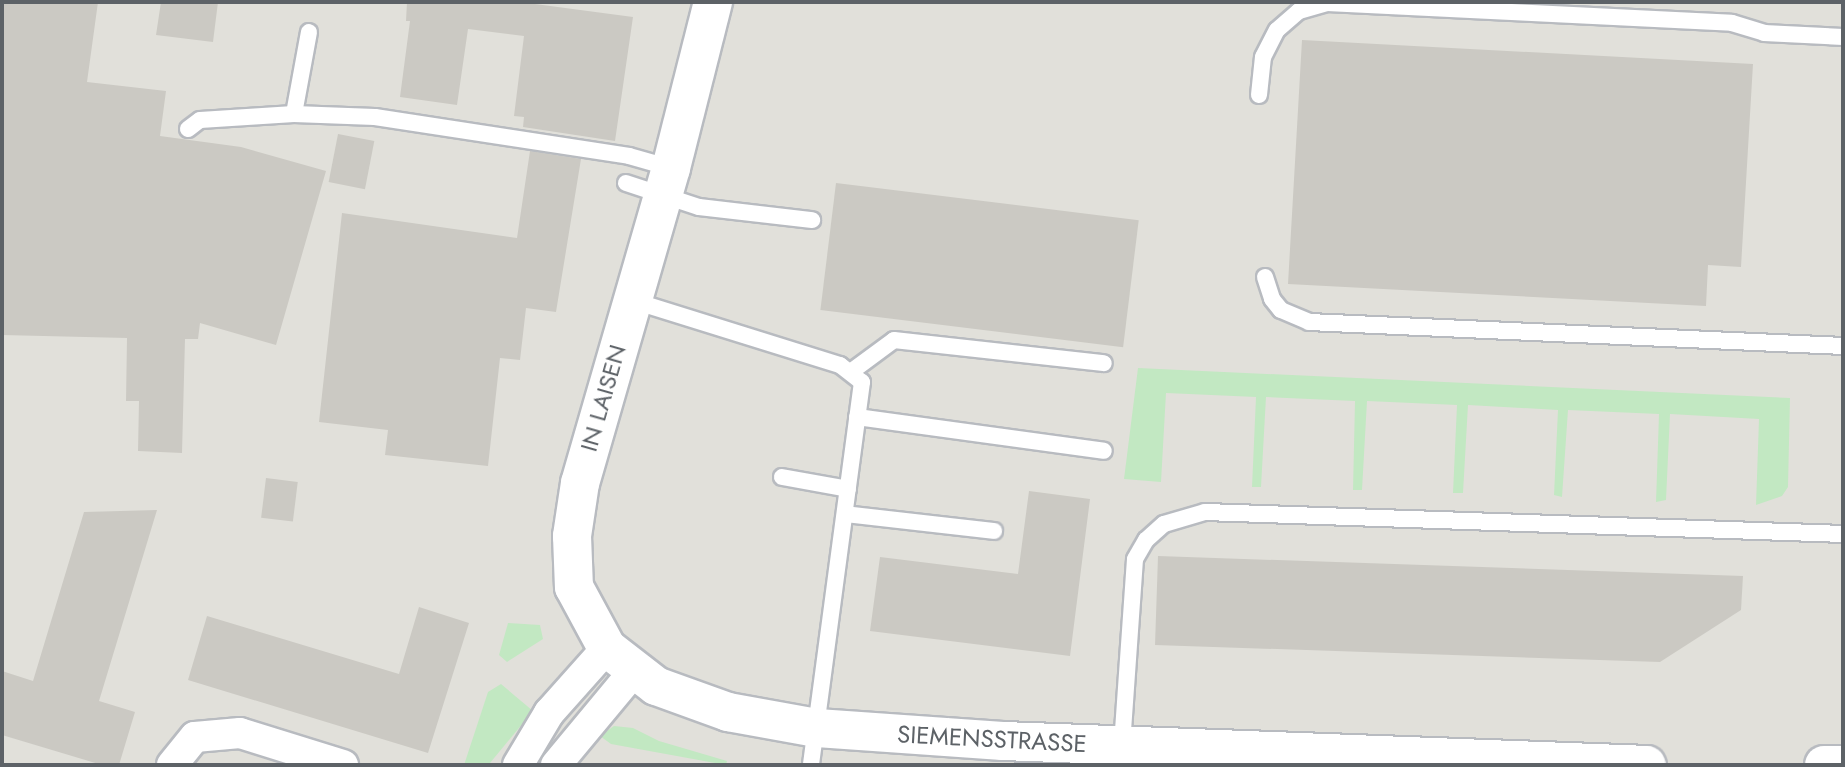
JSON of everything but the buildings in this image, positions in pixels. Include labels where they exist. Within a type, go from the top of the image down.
[{"type":"street","name":"IN LAISEN","points":[[621,659],[574,587],[572,536],[588,451],[667,182],[713,2]]},
{"type":"street","name":"SIEMENSSTRASSE","points":[[621,659],[656,685],[728,712],[817,728],[1122,745],[1284,759],[1647,765]]},
{"type":"street","points":[[518,765],[549,713],[621,659]]},
{"type":"street","points":[[556,765],[621,659]]},
{"type":"street","points":[[172,765],[195,737],[240,733],[344,765]]},
{"type":"street","points":[[1824,765],[1843,765]]},
{"type":"lane","points":[[1259,95],[1263,57],[1278,30],[1299,11],[1327,3],[1732,23],[1764,33],[1843,37]]},
{"type":"lane","points":[[294,114],[309,32]]},
{"type":"lane","points":[[188,129],[200,120],[294,114],[375,117],[629,156],[699,207],[812,220]]},
{"type":"lane","points":[[626,183],[667,182]]},
{"type":"lane","points":[[1265,277],[1272,299],[1282,310],[1309,321],[1843,346]]},
{"type":"lane","points":[[631,300],[852,371],[862,382],[811,765]]},
{"type":"lane","points":[[852,371],[894,340],[1104,363]]},
{"type":"lane","points":[[857,416],[1104,451]]},
{"type":"lane","points":[[782,477],[848,489]]},
{"type":"lane","points":[[1122,745],[1135,559],[1146,540],[1164,524],[1205,512],[1843,534]]},
{"type":"lane","points":[[845,514],[995,531]]},
{"type":"shaded area","points":[[2,2],[1843,2],[1843,765],[2,765]]},
{"type":"green space","points":[[1138,368],[1790,398],[1788,487],[1782,496],[1756,505],[1759,419],[1670,414],[1666,500],[1656,502],[1659,414],[1568,410],[1562,497],[1554,495],[1558,410],[1468,405],[1463,493],[1453,493],[1457,405],[1367,401],[1362,490],[1353,490],[1355,401],[1266,397],[1261,487],[1252,487],[1256,397],[1166,393],[1161,482],[1124,479]]},
{"type":"green space","points":[[508,623],[540,625],[543,639],[507,662],[499,655]]},
{"type":"green space","points":[[501,684],[533,711],[490,763],[464,765],[488,692]]},
{"type":"green space","points":[[614,726],[633,728],[659,741],[727,761],[726,765],[611,744],[600,736]]}]
